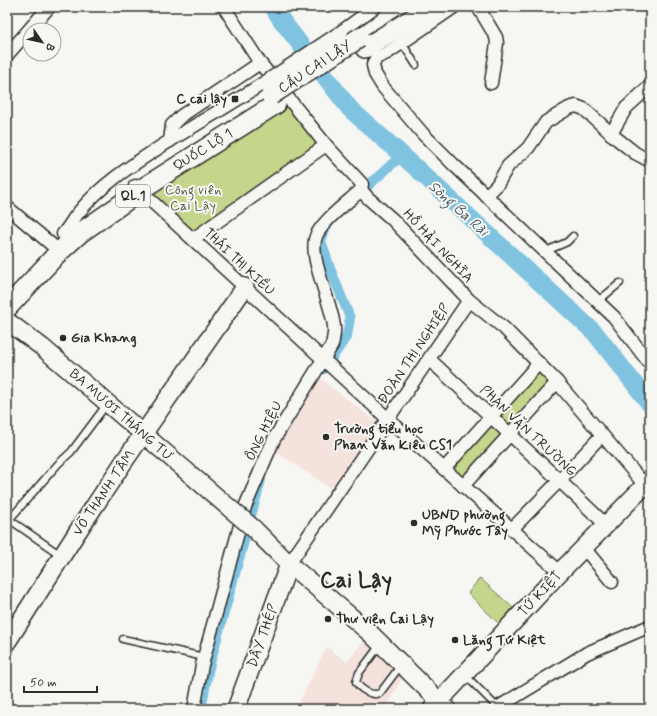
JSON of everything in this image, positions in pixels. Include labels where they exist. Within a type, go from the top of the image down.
[{"type":"main road","name":"QL.1","points":[[362,43],[412,7]]},
{"type":"main road","name":"QL.1","points":[[362,43],[431,7]]},
{"type":"main road","name":"CẦU CAI LẬY","points":[[271,94],[362,43]]},
{"type":"main road","name":"QUỐC LỘ 1","points":[[7,292],[58,240],[120,192],[136,187],[196,140],[271,94]]},
{"type":"main road","name":"QUỐC LỘ 1","points":[[7,308],[58,253],[80,233],[130,198],[136,187]]},
{"type":"street","points":[[7,55],[11,41],[49,7]]},
{"type":"street","name":"HỒ HẢI NGHĨA","points":[[224,7],[260,63],[326,145],[362,184],[364,194],[392,219],[469,300],[504,328],[539,363],[648,486]]},
{"type":"street","points":[[454,7],[402,43],[376,58],[373,65],[375,74],[383,87],[423,134],[624,329],[650,364]]},
{"type":"street","points":[[478,7],[496,37],[497,43],[491,83]]},
{"type":"street","name":"CẦU CAI LẬY","points":[[271,94],[369,9]]},
{"type":"street","points":[[170,140],[172,126],[181,116],[260,63]]},
{"type":"street","points":[[611,134],[626,108],[650,86]]},
{"type":"street","points":[[7,207],[58,240],[79,211],[138,161],[170,140],[271,94]]},
{"type":"street","points":[[486,196],[497,185],[508,166],[528,148],[546,122],[565,110],[573,107],[581,107],[635,153],[650,161]]},
{"type":"street","points":[[193,239],[326,145]]},
{"type":"street","name":"THÁI THỊ KIỂU","points":[[136,187],[388,419]]},
{"type":"street","name":"ÔNG HIỆU","points":[[194,709],[204,657],[245,507],[274,439],[332,345],[334,325],[328,299],[314,254],[314,245],[320,230],[364,194]]},
{"type":"street","name":"VÕ THANH TÂM","points":[[7,642],[62,556],[245,287]]},
{"type":"street","name":"ĐOÀN THỊ NGHIỆP","points":[[289,564],[469,300]]},
{"type":"street","name":"BA MƯƠI THÁNG TƯ","points":[[7,321],[42,347],[144,434],[253,528],[289,564]]},
{"type":"street","name":"PHAN VĂN TRƯỜNG","points":[[429,359],[560,480],[606,525]]},
{"type":"street","points":[[444,469],[539,363]]},
{"type":"street","points":[[463,486],[557,382]]},
{"type":"street","points":[[388,419],[560,572]]},
{"type":"street","points":[[512,529],[602,435]]},
{"type":"street","name":"TỨ KIỆT","points":[[440,706],[464,674],[560,572],[606,525],[648,486]]},
{"type":"street","points":[[584,548],[612,582]]},
{"type":"street","points":[[289,564],[381,644],[402,664],[440,706]]},
{"type":"street","name":"DÂY THÉP","points":[[236,709],[289,564]]},
{"type":"street","points":[[498,708],[587,653],[650,626]]},
{"type":"lane","points":[[402,43],[416,65]]},
{"type":"lane","points":[[544,252],[567,242],[573,236]]},
{"type":"lane","points":[[597,302],[620,283]]},
{"type":"lane","points":[[62,556],[8,521],[58,464],[71,452],[108,404]]},
{"type":"lane","points":[[123,639],[204,657]]},
{"type":"lane","points":[[381,644],[358,673],[356,682],[358,686],[372,694],[376,695],[380,693],[402,664]]},
{"type":"lane","points":[[464,674],[498,708]]},
{"type":"shaded area","name":"Trường tiểu học Phan Văn Kiêu CS1","points":[[313,373],[383,427],[338,493],[270,448]]},
{"type":"shaded area","points":[[370,633],[407,669],[385,709],[296,709],[327,647],[347,662]]},
{"type":"green space","name":"Công viên Cai Lậy","points":[[297,99],[326,143],[188,235],[146,196]]},
{"type":"green space","points":[[539,363],[557,382],[463,486],[444,469]]},
{"type":"green space","points":[[480,578],[513,608],[499,624],[468,593]]},
{"type":"waterway","name":"Sông Ba Rài","points":[[273,7],[350,109],[595,333],[650,404]]},
{"type":"waterway","points":[[359,194],[402,155]]},
{"type":"waterway","points":[[324,369],[347,336],[350,318],[321,241],[329,223]]},
{"type":"waterway","points":[[201,709],[209,667],[261,480]]},
{"type":"place","name":"C cai lậy","points":[[235,99]]},
{"type":"place","name":"Gia Khang","points":[[63,338]]},
{"type":"place","name":"Trường tiểu học Phan Văn Kiêu CS1","points":[[326,437]]},
{"type":"place","name":"UBND phường Mỹ Phước Tây","points":[[414,523]]},
{"type":"place","name":"Thư viện Cai Lậy","points":[[328,619]]},
{"type":"place","name":"Lăng Tứ Kiệt","points":[[455,640]]},
{"type":"district","name":"Cai Lậy","points":[[356,581]]}]
